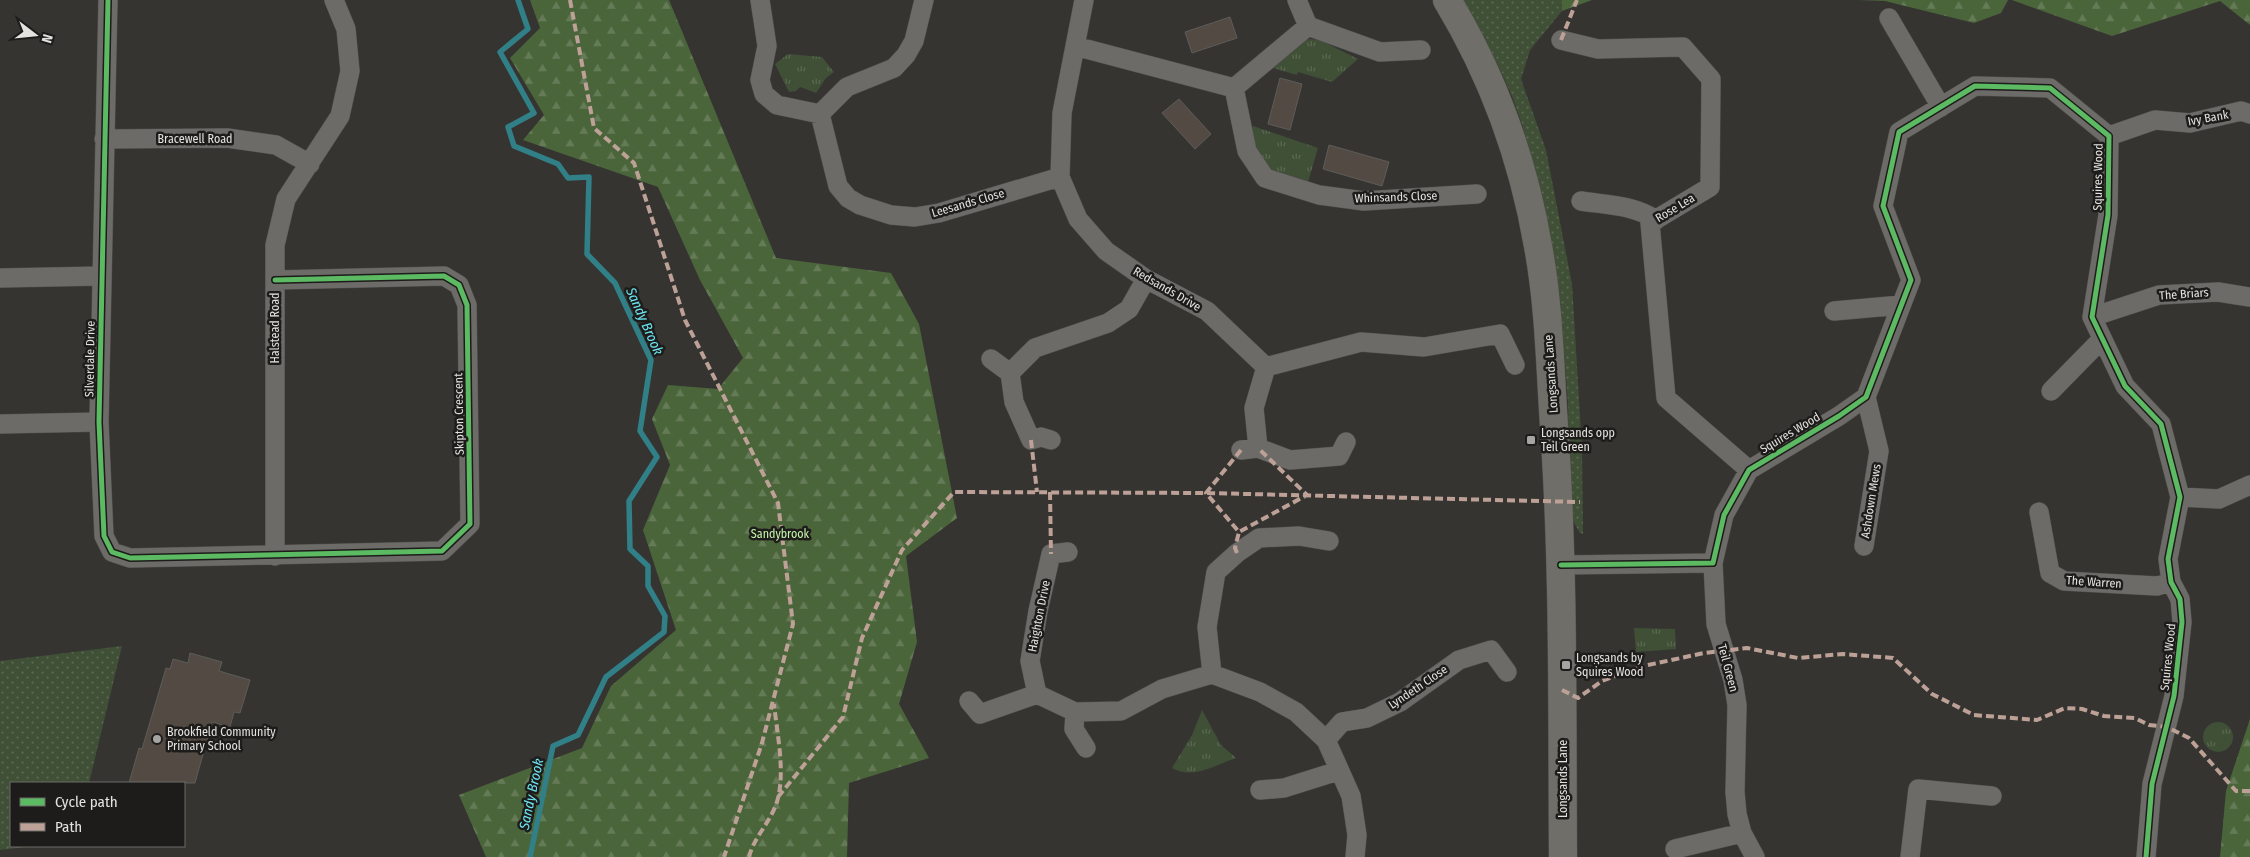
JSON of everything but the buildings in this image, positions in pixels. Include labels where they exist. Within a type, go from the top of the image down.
[{"type":"main road","name":"Longsands Lane","points":[[1447,0],[1485,70],[1509,127],[1530,205],[1545,298],[1559,502],[1563,857]]},
{"type":"street","name":"Silverdale Drive","points":[[108,0],[99,422],[104,536],[112,552],[130,558],[275,556]]},
{"type":"street","name":"Halstead Road","points":[[275,556],[275,245],[286,199],[340,116],[350,70],[346,29],[334,0]]},
{"type":"street","points":[[760,0],[767,46],[760,80],[764,94],[778,105],[820,114],[848,87],[894,68],[906,55],[914,41],[924,0]]},
{"type":"street","name":"Redsands Drive","points":[[1084,0],[1062,114],[1060,177],[1078,219],[1106,251],[1146,280],[1207,311],[1266,367]]},
{"type":"street","points":[[1298,0],[1308,26],[1380,52],[1421,50]]},
{"type":"street","points":[[1889,18],[1941,107]]},
{"type":"street","points":[[1075,46],[1234,88],[1308,26]]},
{"type":"street","name":"Rose Lea","points":[[1561,40],[1598,49],[1683,47],[1711,79],[1710,188],[1650,223],[1666,398],[1749,470]]},
{"type":"street","name":"Squires Wood","points":[[1713,563],[1724,515],[1749,470],[1786,446],[1839,416],[1866,397],[1911,280],[1883,206],[1899,132],[1975,86],[2050,88],[2109,136],[2108,216],[2092,317],[2125,386],[2161,424],[2180,498],[2168,559],[2171,582],[2180,599],[2182,622],[2174,696],[2152,784],[2146,857]]},
{"type":"street","name":"Whinsands Close","points":[[1234,88],[1247,152],[1265,178],[1319,195],[1364,201],[1477,194]]},
{"type":"street","name":"Ivy Bank","points":[[2109,136],[2155,120],[2190,123],[2241,112],[2250,114]]},
{"type":"street","name":"Leesands Close","points":[[820,114],[838,186],[848,198],[860,205],[891,215],[915,217],[939,213],[1060,177]]},
{"type":"street","name":"Bracewell Road","points":[[104,139],[227,138],[276,145],[310,164]]},
{"type":"street","points":[[1581,201],[1633,208],[1643,211],[1656,220]]},
{"type":"street","points":[[0,278],[101,276]]},
{"type":"street","name":"Skipton Crescent","points":[[275,280],[444,276],[459,285],[467,305],[470,524],[442,550],[275,556]]},
{"type":"street","points":[[1010,373],[1034,348],[1108,324],[1129,309],[1146,280]]},
{"type":"street","name":"The Briars","points":[[2092,317],[2159,295],[2218,292],[2250,297]]},
{"type":"street","points":[[1834,311],[1901,305]]},
{"type":"street","points":[[1346,442],[1339,456],[1290,460],[1250,449],[1254,408],[1266,367],[1361,342],[1424,347],[1500,334],[1515,365]]},
{"type":"street","points":[[2051,391],[2102,339]]},
{"type":"street","points":[[991,359],[1010,373],[1014,402],[1031,440],[1041,437],[1051,440]]},
{"type":"street","name":"Ashdown Mews","points":[[1864,546],[1879,450],[1866,397]]},
{"type":"street","points":[[0,424],[99,422]]},
{"type":"street","points":[[2180,498],[2219,499],[2250,485]]},
{"type":"street","name":"The Warren","points":[[2040,512],[2050,573],[2064,581],[2157,586],[2171,582]]},
{"type":"street","points":[[1212,674],[1207,627],[1216,572],[1236,553],[1259,538],[1300,536],[1329,541]]},
{"type":"street","name":"Haighton Drive","points":[[1037,694],[1030,661],[1038,611],[1051,554],[1068,552]]},
{"type":"street","points":[[1561,565],[1713,563]]},
{"type":"street","name":"Teil Green","points":[[1713,563],[1716,624],[1737,705],[1735,792],[1742,833],[1755,857]]},
{"type":"street","name":"Lyndeth Close","points":[[1326,740],[1342,722],[1367,718],[1400,702],[1459,660],[1491,650],[1507,672]]},
{"type":"street","points":[[969,701],[980,714],[1037,694],[1075,712],[1121,711],[1162,689],[1212,674],[1260,692],[1296,712],[1326,740],[1338,771],[1351,796],[1357,835],[1355,857]]},
{"type":"street","points":[[1075,712],[1074,729],[1086,748]]},
{"type":"street","points":[[1260,790],[1284,788],[1338,771]]},
{"type":"street","points":[[1910,857],[1918,790],[1992,796]]},
{"type":"street","points":[[1675,849],[1742,833]]},
{"type":"green space","name":"Sandybrook","points":[[530,0],[669,0],[776,258],[891,273],[919,324],[957,518],[906,556],[917,642],[899,704],[929,758],[849,783],[847,857],[486,857],[459,795],[582,748],[611,686],[676,630],[643,530],[670,465],[652,419],[668,385],[718,389],[743,358],[700,280],[658,187],[523,140],[544,115],[510,58],[540,28]]},
{"type":"green space","points":[[1462,0],[1562,0],[1562,11],[1530,50],[1521,79],[1546,150],[1572,284],[1582,449],[1583,534],[1580,533],[1570,516],[1568,404],[1560,299],[1542,200],[1522,124],[1512,96],[1498,65]]},
{"type":"green space","points":[[1562,0],[1592,0],[1562,11]]},
{"type":"green space","points":[[1858,0],[2008,0],[2001,13],[1974,23],[1885,1]]},
{"type":"green space","points":[[2012,0],[2250,0],[2250,25],[2220,1],[2112,36]]},
{"type":"green space","points":[[1303,40],[1320,40],[1358,59],[1332,82],[1298,72],[1297,75],[1273,68],[1269,64]]},
{"type":"green space","points":[[788,54],[822,57],[834,72],[826,78],[816,93],[800,87],[796,91],[789,92],[775,64]]},
{"type":"green space","points":[[1253,126],[1318,148],[1308,182],[1281,176],[1262,163],[1251,133]]},
{"type":"green space","points":[[1634,628],[1675,629],[1676,649],[1636,652]]},
{"type":"green space","points":[[122,646],[89,782],[10,782],[10,847],[26,847],[0,850],[0,661]]},
{"type":"green space","points":[[1202,710],[1221,745],[1236,758],[1196,772],[1180,771],[1172,768],[1192,735]]},
{"type":"green space","points":[[2250,719],[2250,857],[2220,857],[2226,791]]},
{"type":"green space","points":[[2218,722],[2229,726],[2233,737],[2229,748],[2218,752],[2207,748],[2203,737],[2207,726]]},
{"type":"waterway","name":"Sandy Brook","points":[[518,0],[528,29],[500,52],[534,113],[508,127],[514,146],[558,164],[568,178],[589,177],[587,254],[615,283],[651,360],[640,431],[657,457],[629,501],[630,549],[648,566],[648,586],[665,616],[664,632],[606,677],[578,735],[553,746],[530,857]]},
{"type":"marked path","points":[[570,0],[594,128],[634,163],[685,320],[778,503],[793,624],[762,743],[724,857]]},
{"type":"marked path","points":[[1561,40],[1577,0]]},
{"type":"marked path","points":[[1031,440],[1037,492]]},
{"type":"marked path","points":[[1241,450],[1206,493],[1239,532],[1307,495],[1258,448]]},
{"type":"marked path","points":[[778,797],[843,717],[862,638],[902,550],[954,492],[1206,493],[1580,502]]},
{"type":"marked path","points":[[1050,492],[1051,554]]},
{"type":"marked path","points":[[1237,553],[1235,548],[1239,532]]},
{"type":"marked path","points":[[1562,690],[1578,698],[1602,681],[1639,667],[1704,653],[1747,648],[1798,658],[1843,654],[1893,658],[1932,694],[1974,715],[2037,720],[2065,708],[2082,709],[2104,716],[2135,718],[2149,725],[2167,727],[2189,738],[2236,791],[2250,791]]},
{"type":"marked path","points":[[749,857],[751,849],[776,806],[780,787],[780,751],[774,704]]},
{"type":"cycle path","points":[[108,0],[99,422],[104,536],[112,552],[130,558],[442,551],[470,524],[467,305],[459,285],[444,276],[275,280]]},
{"type":"cycle path","points":[[1561,565],[1713,563],[1724,515],[1749,470],[1839,416],[1866,397],[1911,280],[1883,206],[1899,132],[1975,86],[2050,88],[2109,136],[2108,215],[2092,317],[2125,386],[2161,424],[2180,497],[2168,559],[2171,582],[2180,599],[2182,622],[2174,696],[2152,784],[2146,857]]},
{"type":"place","name":"Longsands opp Teil Green","points":[[1531,440]]},
{"type":"place","name":"Longsands by Squires Wood","points":[[1566,665]]},
{"type":"place","name":"Brookfield Community Primary School","points":[[157,739]]}]
